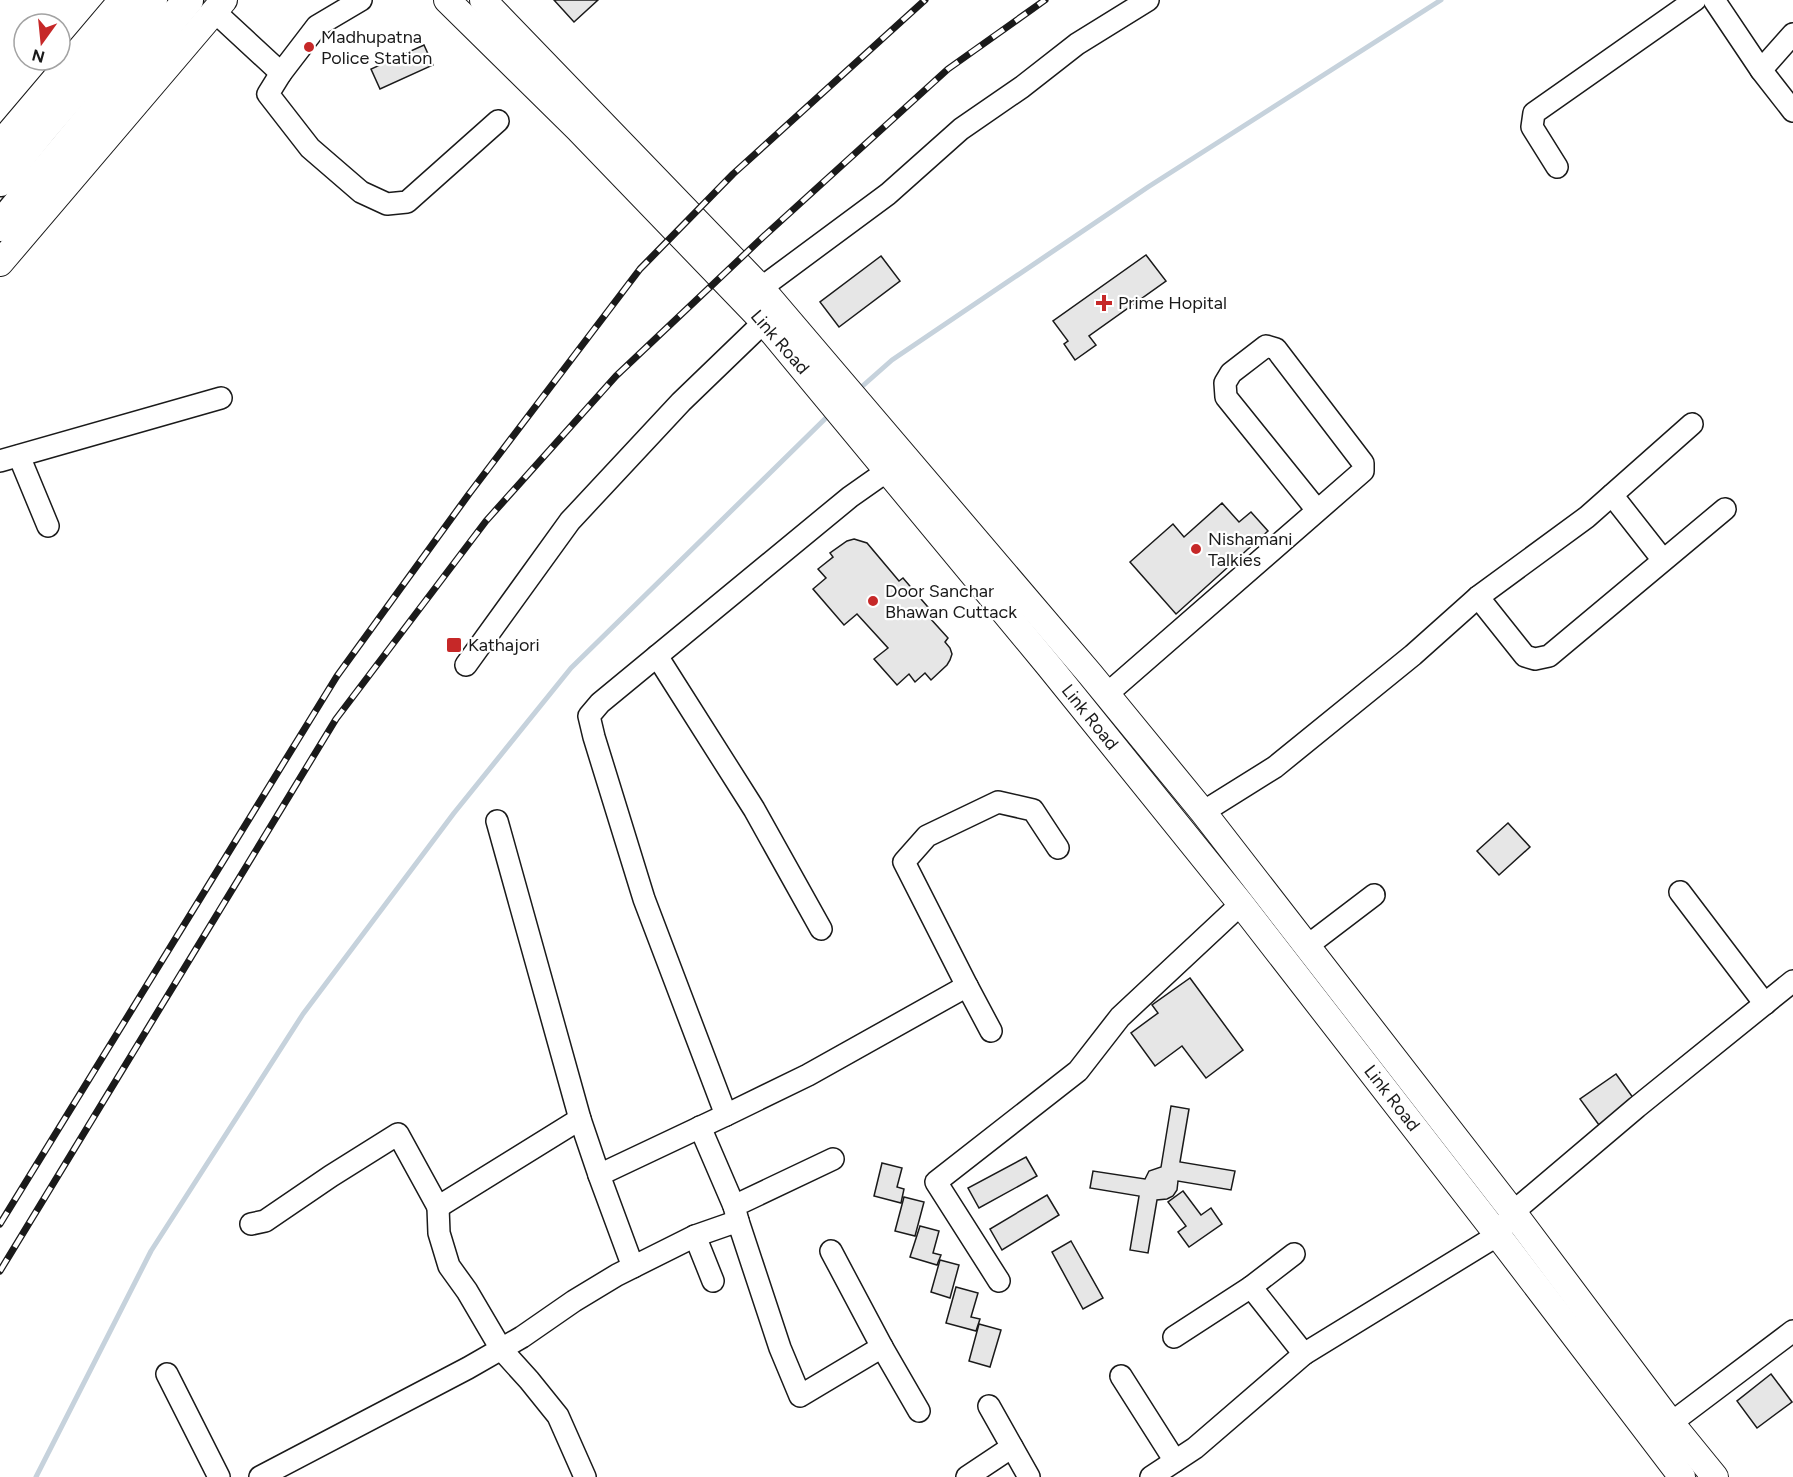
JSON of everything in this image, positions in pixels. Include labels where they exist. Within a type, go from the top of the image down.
[{"type":"highway","points":[[0,181],[152,0]]},
{"type":"highway","points":[[0,226],[209,4]]},
{"type":"main road","points":[[0,144],[122,0]]},
{"type":"main road","name":"Link Road","points":[[447,0],[578,129],[764,322],[832,388]]},
{"type":"main road","name":"Link Road","points":[[483,0],[761,288],[832,388],[867,430],[1107,694],[1203,812],[1514,1212],[1671,1423],[1715,1477]]},
{"type":"main road","points":[[0,263],[209,4]]},
{"type":"main road","name":"Link Road","points":[[867,430],[887,471],[1241,904],[1682,1477]]},
{"type":"street","points":[[361,0],[317,26],[268,94],[310,148],[361,192],[387,204],[407,202],[498,122]]},
{"type":"street","points":[[761,288],[888,194],[961,129],[1022,87],[1077,44],[1148,0]]},
{"type":"street","points":[[1557,167],[1532,127],[1534,113],[1695,0]]},
{"type":"street","points":[[1714,0],[1761,70],[1793,111]]},
{"type":"street","points":[[209,4],[281,73]]},
{"type":"street","points":[[1761,70],[1793,34]]},
{"type":"street","points":[[466,665],[570,521],[681,402],[764,322]]},
{"type":"street","points":[[1107,694],[1317,510],[1362,474],[1363,464],[1275,349],[1266,346],[1232,372],[1224,383],[1226,397],[1317,510]]},
{"type":"street","points":[[48,526],[10,459],[221,398]]},
{"type":"street","points":[[1203,812],[1275,767],[1413,655],[1479,597],[1587,517],[1692,424]]},
{"type":"street","points":[[726,1115],[644,899],[589,716],[600,703],[850,497],[887,471]]},
{"type":"street","points":[[1612,495],[1663,560]]},
{"type":"street","points":[[1479,597],[1525,656],[1535,659],[1549,656],[1725,508]]},
{"type":"street","points":[[657,656],[754,809],[821,929]]},
{"type":"street","points":[[991,1031],[904,862],[927,836],[999,802],[1033,810],[1058,848]]},
{"type":"street","points":[[497,821],[580,1119],[633,1267]]},
{"type":"street","points":[[1680,892],[1765,1004]]},
{"type":"street","points":[[1307,946],[1374,895]]},
{"type":"street","points":[[999,1281],[936,1182],[1078,1071],[1120,1017],[1241,904]]},
{"type":"street","points":[[1151,1477],[1195,1449],[1304,1354],[1498,1235],[1514,1212],[1637,1107],[1793,981]]},
{"type":"street","points":[[599,1175],[808,1075],[967,986]]},
{"type":"street","points":[[438,1207],[580,1119]]},
{"type":"street","points":[[700,1127],[736,1213],[780,1348],[800,1396],[882,1347]]},
{"type":"street","points":[[251,1224],[265,1221],[398,1134],[438,1207],[439,1233],[449,1266],[467,1291],[501,1349],[530,1380],[558,1416],[585,1477]]},
{"type":"street","points":[[260,1477],[367,1423],[501,1349],[573,1301],[695,1236],[833,1158]]},
{"type":"street","points":[[695,1236],[712,1281]]},
{"type":"street","points":[[831,1251],[919,1411]]},
{"type":"street","points":[[1174,1337],[1251,1287],[1294,1254]]},
{"type":"street","points":[[1251,1287],[1304,1354]]},
{"type":"street","points":[[1671,1423],[1793,1331]]},
{"type":"street","points":[[167,1374],[219,1477]]},
{"type":"street","points":[[1121,1376],[1175,1461]]},
{"type":"street","points":[[989,1406],[1029,1477]]},
{"type":"street","points":[[968,1477],[1012,1447]]},
{"type":"building","points":[[554,0],[598,0],[574,22]]},
{"type":"building","points":[[424,45],[433,65],[380,89],[371,69]]},
{"type":"building","points":[[1146,255],[1166,281],[1089,336],[1096,345],[1075,360],[1064,344],[1068,341],[1053,321]]},
{"type":"building","points":[[881,256],[900,281],[839,327],[820,302]]},
{"type":"building","name":"Nishamani Talkies","points":[[1222,503],[1239,522],[1251,512],[1268,531],[1176,614],[1130,562],[1173,524],[1184,537]]},
{"type":"building","name":"Door Sanchar Bhawan Cuttack","points":[[854,539],[867,543],[899,581],[903,578],[933,613],[929,617],[948,638],[945,642],[952,654],[950,660],[931,680],[925,673],[915,682],[909,674],[897,685],[874,659],[888,648],[857,614],[844,625],[813,589],[826,578],[818,569],[833,557],[830,553]]},
{"type":"building","points":[[1508,823],[1530,847],[1499,875],[1477,851]]},
{"type":"building","points":[[1190,978],[1243,1050],[1206,1078],[1182,1046],[1155,1066],[1131,1033],[1158,1013],[1152,1005]]},
{"type":"building","points":[[1616,1074],[1634,1099],[1599,1125],[1580,1099]]},
{"type":"building","points":[[1171,1106],[1189,1109],[1180,1162],[1235,1171],[1231,1190],[1178,1181],[1177,1190],[1173,1196],[1157,1200],[1148,1253],[1130,1250],[1139,1196],[1090,1188],[1093,1171],[1145,1179],[1149,1171],[1161,1167]]},
{"type":"building","points":[[1026,1157],[1037,1176],[979,1208],[968,1188]]},
{"type":"building","points":[[882,1163],[902,1168],[897,1187],[904,1189],[901,1203],[874,1196]]},
{"type":"building","points":[[1183,1191],[1201,1215],[1211,1208],[1222,1224],[1189,1247],[1178,1232],[1186,1226],[1168,1202]]},
{"type":"building","points":[[1047,1195],[1059,1215],[1002,1250],[990,1229]]},
{"type":"building","points":[[904,1197],[924,1202],[915,1236],[895,1231]]},
{"type":"building","points":[[920,1226],[939,1231],[933,1253],[941,1255],[937,1265],[910,1257]]},
{"type":"building","points":[[1071,1241],[1103,1298],[1083,1309],[1052,1252]]},
{"type":"building","points":[[940,1260],[959,1265],[950,1298],[931,1292]]},
{"type":"building","points":[[956,1287],[978,1293],[971,1317],[980,1319],[976,1331],[946,1323]]},
{"type":"building","points":[[979,1324],[1001,1330],[990,1367],[969,1361]]},
{"type":"building","points":[[1771,1374],[1792,1402],[1757,1428],[1737,1401]]},
{"type":"waterway","points":[[858,390],[892,360],[1148,187],[1441,0]]},
{"type":"waterway","points":[[36,1477],[151,1251],[303,1014],[454,813],[571,668],[831,413]]},
{"type":"railway","points":[[0,1224],[337,676],[469,494],[640,269],[733,174],[925,0]]},
{"type":"railway","points":[[0,1271],[336,719],[486,521],[616,376],[763,237],[948,69],[1045,0]]},
{"type":"place","name":"Madhupatna Police Station","points":[[309,47]]},
{"type":"place","name":"Prime Hopital","points":[[1104,303]]},
{"type":"place","name":"Nishamani Talkies","points":[[1196,549]]},
{"type":"place","name":"Door Sanchar Bhawan Cuttack","points":[[873,601]]},
{"type":"place","name":"Kathajori","points":[[454,645]]}]
